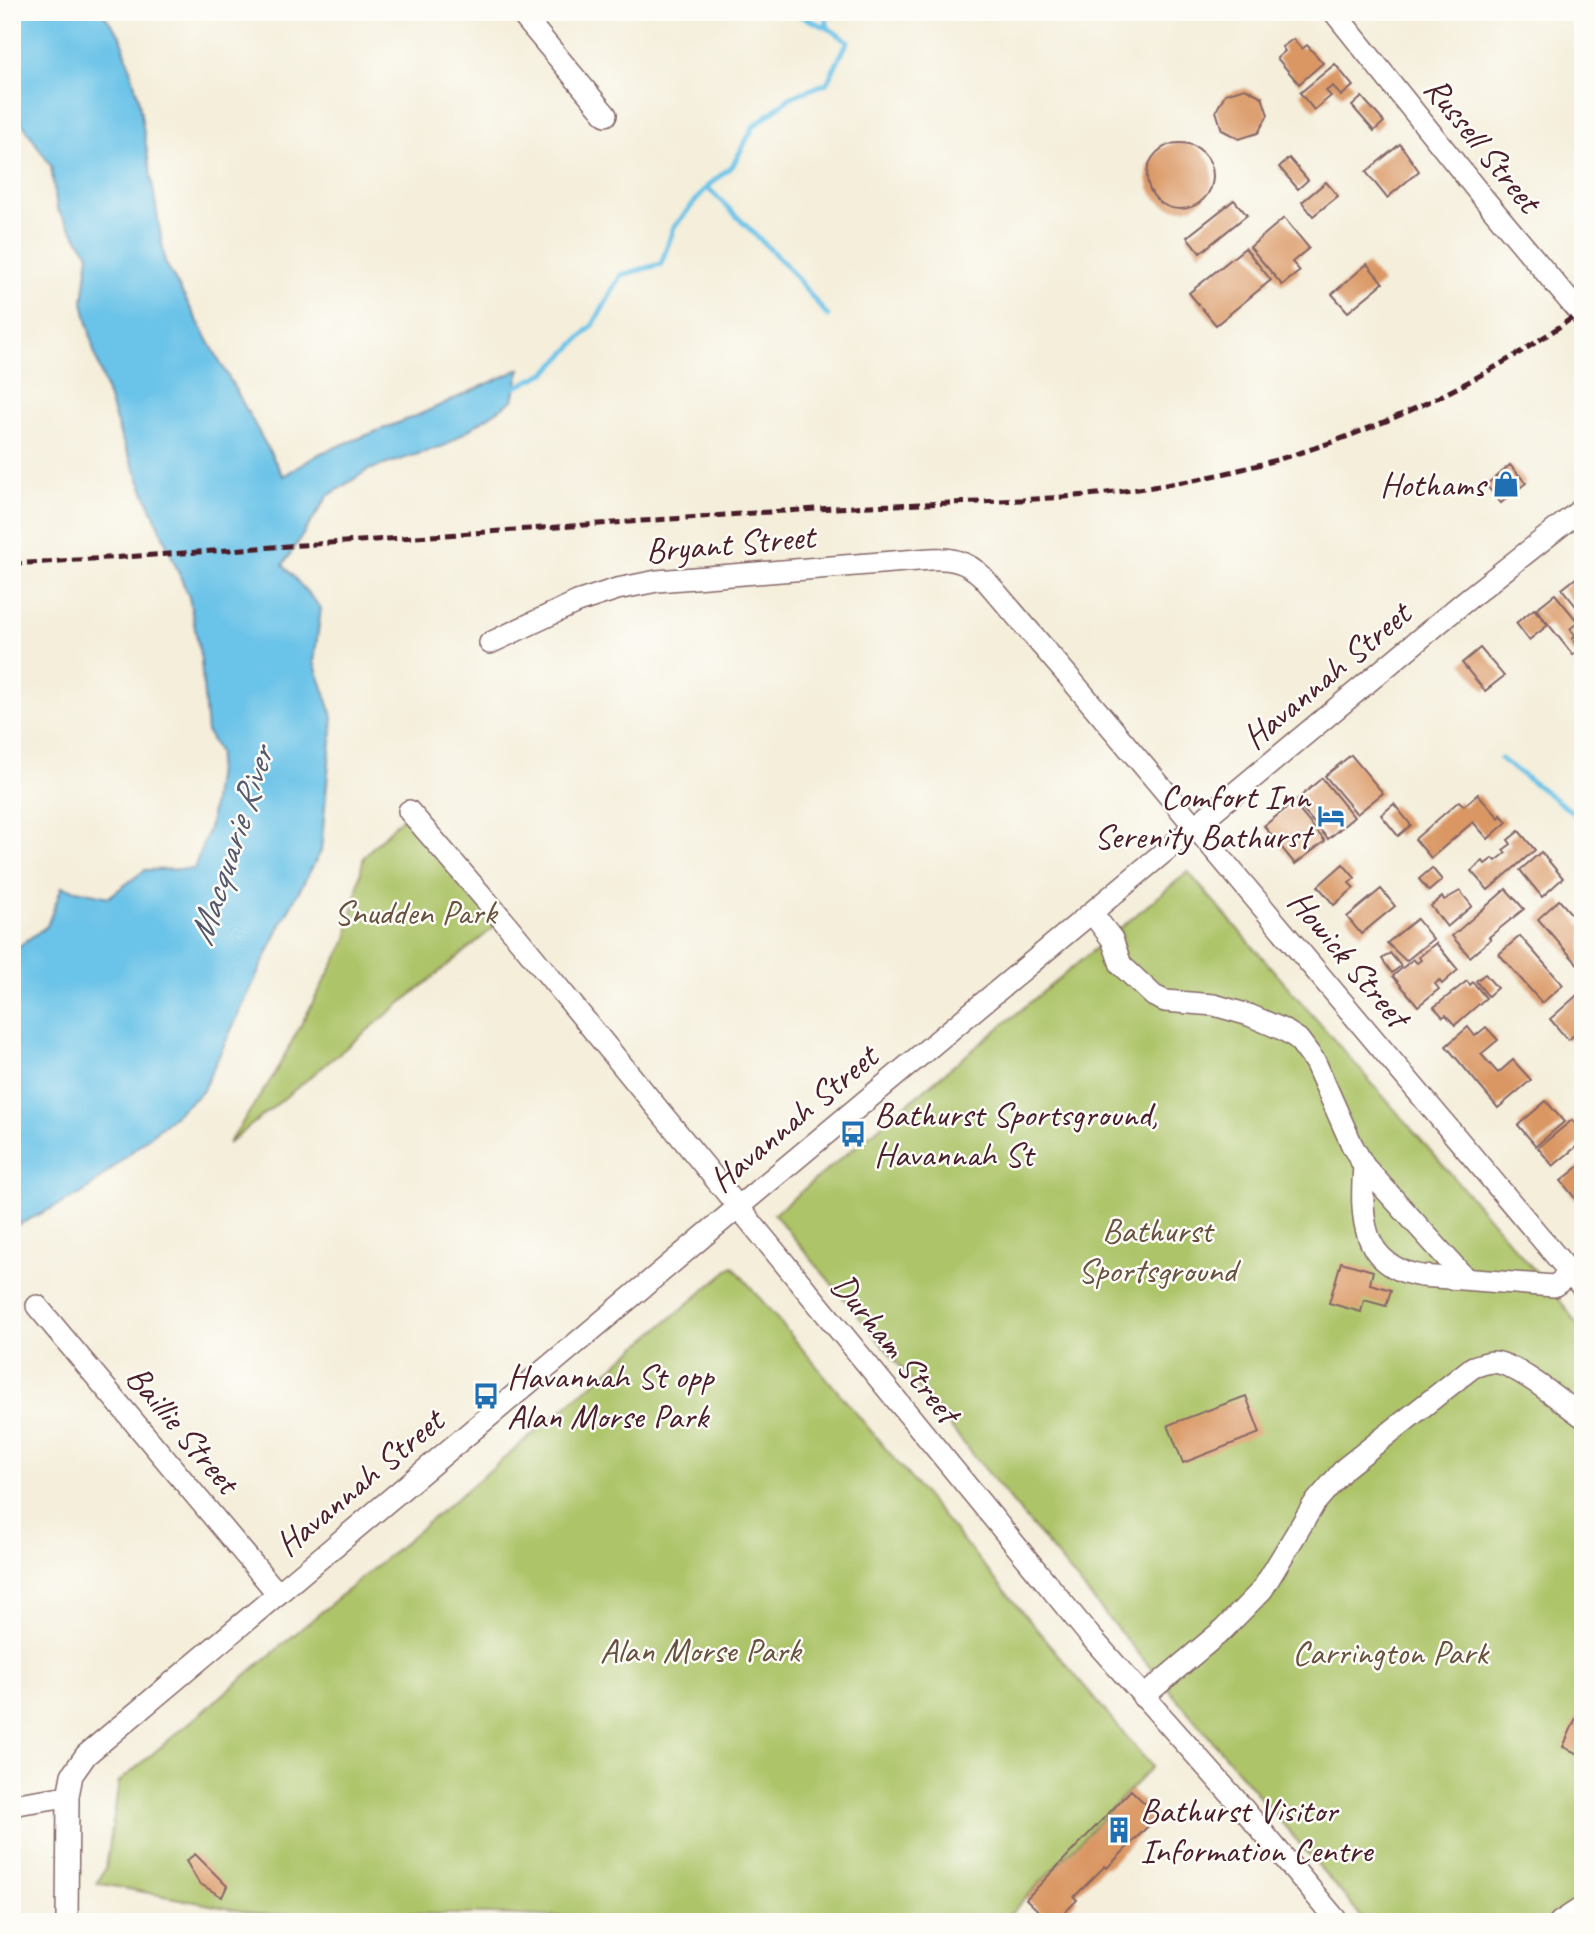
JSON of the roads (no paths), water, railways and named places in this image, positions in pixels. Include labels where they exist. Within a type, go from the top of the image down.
[{"type":"street","points":[[520,12],[606,115]]},
{"type":"street","name":"Russell Street","points":[[1334,12],[1583,317]]},
{"type":"street","name":"Havannah Street","points":[[67,1922],[68,1796],[72,1776],[86,1755],[737,1208],[1464,603],[1583,508]]},
{"type":"street","name":"Bryant Street","points":[[490,643],[577,602],[617,589],[657,581],[937,558],[959,561],[982,576]]},
{"type":"street","name":"Howick Street","points":[[982,576],[1577,1281]]},
{"type":"street","name":"Durham Street","points":[[409,811],[503,920],[1090,1636],[1235,1799],[1338,1922]]},
{"type":"street","points":[[1092,913],[1112,939],[1121,965],[1154,996],[1175,1003],[1214,1005],[1249,1015],[1298,1039],[1315,1062],[1364,1166],[1465,1278]]},
{"type":"street","points":[[1364,1166],[1362,1202],[1365,1226],[1370,1243],[1392,1268],[1407,1274],[1554,1286],[1577,1281]]},
{"type":"street","name":"Baillie Street","points":[[37,1306],[278,1594]]},
{"type":"street","points":[[1143,1697],[1224,1629],[1262,1590],[1314,1504],[1345,1468],[1473,1367],[1496,1362],[1513,1368],[1583,1417]]},
{"type":"street","points":[[12,1808],[17,1804],[68,1796]]},
{"type":"street","points":[[1560,1922],[1583,1907]]},
{"type":"water","name":"Macquarie River","points":[[12,12],[102,12],[121,37],[138,96],[165,262],[283,476],[321,453],[421,414],[520,369],[513,400],[446,445],[368,470],[328,496],[283,565],[321,608],[314,662],[333,717],[321,851],[281,924],[202,1092],[83,1193],[12,1228],[12,951],[47,926],[62,887],[109,897],[145,870],[194,869],[210,825],[219,753],[207,732],[201,660],[189,597],[121,437],[94,351],[83,302],[89,254],[57,209],[51,166],[12,108]]},
{"type":"waterway","points":[[510,390],[547,372],[593,325],[621,275],[661,264],[674,227],[707,187],[733,165],[754,126],[791,97],[827,83],[848,41],[828,28],[791,12]]},
{"type":"waterway","points":[[825,12],[828,28]]},
{"type":"waterway","points":[[707,187],[784,263],[828,316]]},
{"type":"waterway","points":[[1501,759],[1583,820]]},
{"type":"railway","points":[[12,564],[796,510],[1055,498],[1152,487],[1266,463],[1378,424],[1485,373],[1583,310]]},
{"type":"place","name":"Hothams","points":[[1506,484]]},
{"type":"place","name":"Comfort Inn Serenity Bathurst","points":[[1331,816]]},
{"type":"place","name":"Bathurst Sportsground, Havannah St","points":[[853,1134]]},
{"type":"place","name":"Havannah St opp Alan Morse Park","points":[[486,1396]]},
{"type":"place","name":"Bathurst Visitor Information Centre","points":[[1119,1830]]},
{"type":"park label","name":"Snudden Park","points":[[415,912]]},
{"type":"park label","name":"Bathurst Sportsground","points":[[1157,1250]]},
{"type":"park label","name":"Alan Morse Park","points":[[700,1650]]},
{"type":"park label","name":"Carrington Park","points":[[1390,1652]]}]
